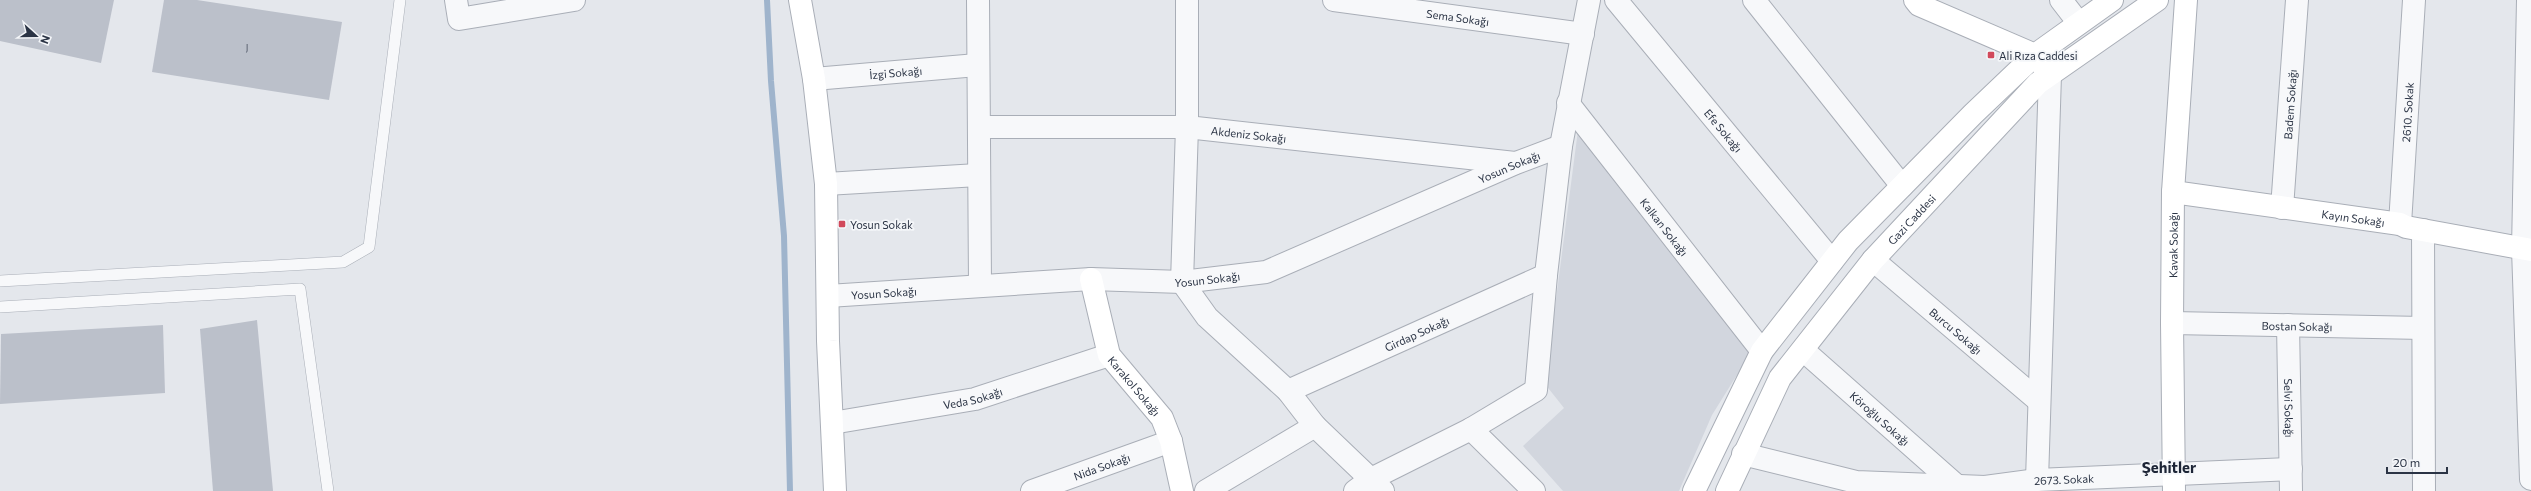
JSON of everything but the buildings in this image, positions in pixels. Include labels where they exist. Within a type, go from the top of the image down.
[{"type":"street","points":[[456,0],[459,19],[574,0]]},
{"type":"street","points":[[800,0],[814,79],[826,184],[828,296],[835,491]]},
{"type":"street","points":[[978,0],[977,65],[980,127],[978,175],[980,284]]},
{"type":"street","points":[[1187,0],[1187,127],[1182,282],[1207,317],[1288,391],[1369,487],[1536,390],[1546,275],[1561,146],[1568,103],[1583,34],[1588,0]]},
{"type":"street","name":"Sema Sokağı","points":[[1334,0],[1583,34]]},
{"type":"street","name":"Efe Sokağı","points":[[1616,0],[1832,261]]},
{"type":"street","points":[[1754,0],[1902,186]]},
{"type":"street","points":[[1915,0],[1919,5],[2035,55],[2050,75],[2037,480]]},
{"type":"street","points":[[2061,0],[2078,22]]},
{"type":"street","points":[[1694,491],[1762,351],[1848,241],[2035,55],[2078,22],[2112,0]]},
{"type":"street","name":"Gazi Caddesi","points":[[1726,491],[1780,378],[1873,260],[2038,84],[2157,0]]},
{"type":"street","name":"Kavak Sokağı","points":[[2173,482],[2173,192],[2186,0]]},
{"type":"street","name":"Badem Sokağı","points":[[2282,208],[2297,0]]},
{"type":"street","name":"2610. Sokak","points":[[2400,224],[2414,0]]},
{"type":"street","points":[[2528,0],[2527,250],[2531,479]]},
{"type":"street","name":"İzgi Sokağı","points":[[814,79],[977,65]]},
{"type":"street","name":"Kalkan Sokağı","points":[[1568,103],[1762,351]]},
{"type":"street","name":"Akdeniz Sokağı","points":[[980,127],[1187,127],[1516,163]]},
{"type":"street","name":"Yosun Sokağı","points":[[828,296],[980,284],[1091,279],[1182,282],[1266,272],[1516,163],[1561,146]]},
{"type":"street","points":[[826,184],[978,175]]},
{"type":"street","name":"Kayın Sokağı","points":[[2173,192],[2400,224],[2422,230],[2527,250]]},
{"type":"street","points":[[2422,230],[2424,491]]},
{"type":"street","name":"Burcu Sokağı","points":[[1873,260],[2039,401]]},
{"type":"street","name":"Girdap Sokağı","points":[[1288,391],[1546,275]]},
{"type":"street","name":"Karakol Sokağı","points":[[1091,279],[1109,355],[1162,418],[1171,441],[1182,491]]},
{"type":"street","name":"Bostan Sokağı","points":[[2172,323],[2423,328]]},
{"type":"street","name":"Selvi Sokağı","points":[[2288,326],[2291,491]]},
{"type":"street","name":"Köroğlu Sokağı","points":[[1803,350],[1958,486]]},
{"type":"street","name":"Veda Sokağı","points":[[832,423],[975,399],[1109,355]]},
{"type":"street","points":[[1206,491],[1316,426]]},
{"type":"street","points":[[1471,429],[1534,491]]},
{"type":"street","name":"Nida Sokağı","points":[[1032,491],[1171,441]]},
{"type":"street","name":"2673. Sokak","points":[[1743,454],[1855,486],[1958,486],[1992,488],[2037,480],[2099,484],[2173,482],[2291,469]]},
{"type":"lane","points":[[0,280],[343,262],[369,247],[400,0]]},
{"type":"lane","points":[[0,307],[300,289],[328,491]]},
{"type":"shaded area","points":[[1578,130],[1750,354],[1712,415],[1679,491],[1563,491],[1523,446],[1564,408],[1545,384]]},
{"type":"waterway","points":[[767,0],[771,81],[784,236],[790,491]]},
{"type":"place","name":"Ali Rıza Caddesi","points":[[1991,55]]},
{"type":"place","name":"Yosun Sokak","points":[[842,224]]},
{"type":"district","name":"Şehitler","points":[[2169,467]]}]
